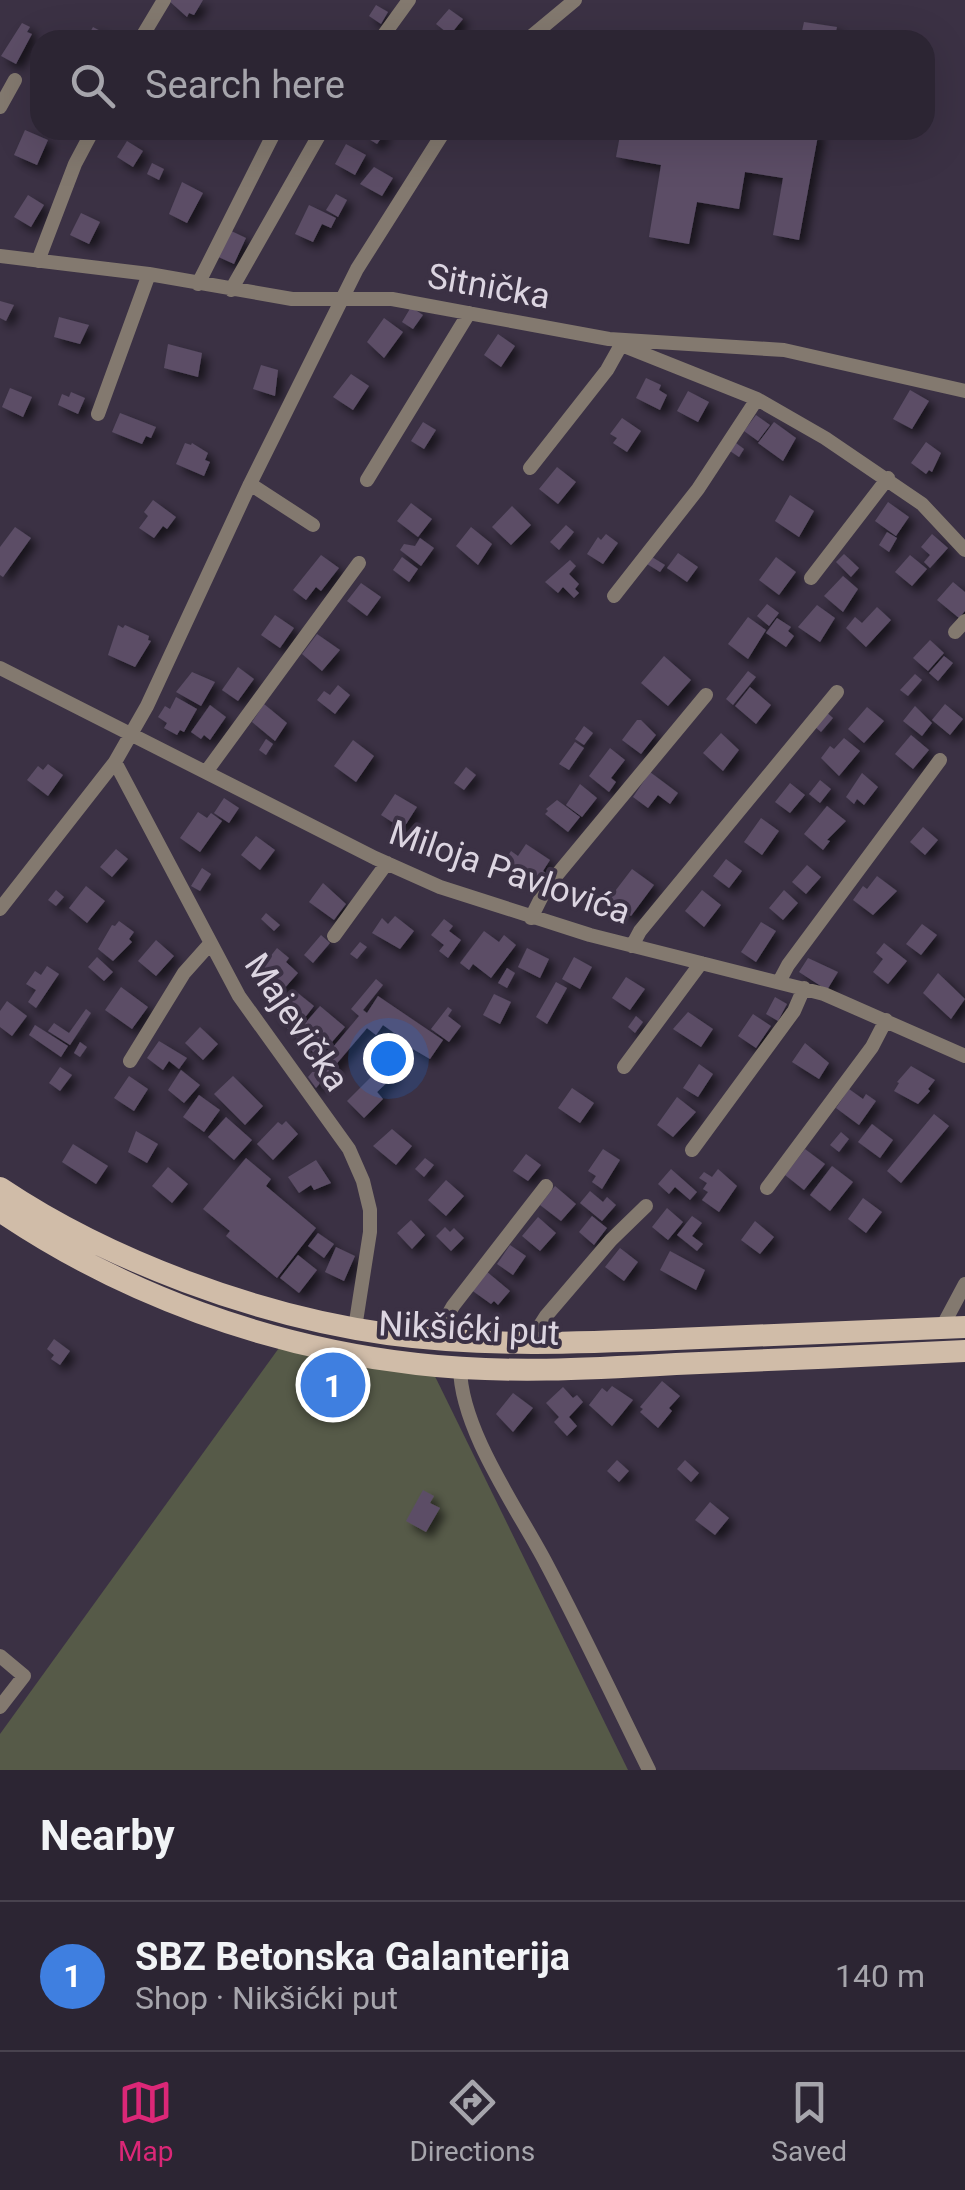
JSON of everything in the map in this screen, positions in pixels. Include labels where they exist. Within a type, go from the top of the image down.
[{"type":"main road","points":[[0,1188],[55,1222],[190,1283],[251,1303],[355,1328],[533,1344],[965,1327]]},
{"type":"main road","name":"Nikšićki put","points":[[0,1210],[113,1276],[221,1320],[329,1350],[460,1368],[568,1369],[965,1351]]},
{"type":"street","points":[[146,30],[164,0]]},
{"type":"street","points":[[388,30],[410,0]]},
{"type":"street","points":[[539,30],[575,0]]},
{"type":"street","points":[[0,107],[16,80]]},
{"type":"street","points":[[38,261],[88,140]]},
{"type":"street","points":[[198,284],[271,140]]},
{"type":"street","points":[[231,290],[316,140]]},
{"type":"street","points":[[0,908],[115,762],[131,734],[250,484],[380,227],[438,140]]},
{"type":"street","name":"Sitnička","points":[[0,256],[149,274],[292,298],[392,299],[615,342],[784,350],[965,391]]},
{"type":"street","points":[[98,414],[149,274]]},
{"type":"street","points":[[367,480],[469,313]]},
{"type":"street","points":[[530,468],[607,370],[615,342],[756,399],[888,478],[922,504],[965,550]]},
{"type":"street","points":[[614,596],[698,489],[756,399]]},
{"type":"street","points":[[811,578],[888,478]]},
{"type":"street","points":[[250,484],[313,525]]},
{"type":"street","points":[[206,772],[360,563]]},
{"type":"street","name":"Miloja Pavlovića","points":[[0,668],[387,864],[440,887],[531,918],[804,988],[964,1053]]},
{"type":"street","points":[[632,946],[640,931],[837,692]]},
{"type":"street","points":[[531,918],[546,888],[706,695]]},
{"type":"street","points":[[779,982],[940,760]]},
{"type":"street","name":"Majevička","points":[[115,762],[240,996],[349,1149],[363,1180],[370,1232],[355,1328]]},
{"type":"street","points":[[334,936],[387,864]]},
{"type":"street","points":[[130,1061],[184,973],[210,944]]},
{"type":"street","points":[[624,1066],[702,964]]},
{"type":"street","points":[[692,1150],[794,1011],[804,988]]},
{"type":"street","points":[[767,1188],[872,1047],[886,1020]]},
{"type":"street","points":[[440,1338],[453,1306],[546,1186]]},
{"type":"street","points":[[533,1344],[546,1316],[611,1240],[646,1206]]},
{"type":"street","points":[[941,1328],[965,1284]]},
{"type":"street","points":[[460,1368],[463,1397],[474,1428],[649,1770]]},
{"type":"street","points":[[0,1656],[24,1676],[0,1707]]},
{"type":"green space","points":[[284,1341],[427,1360],[628,1770],[0,1770],[0,1734]]},
{"type":"building","points":[[168,0],[203,0],[194,15],[189,13],[187,17]]},
{"type":"building","points":[[376,5],[388,12],[381,24],[369,16]]},
{"type":"building","points":[[449,9],[463,19],[454,30],[444,30],[436,24]]},
{"type":"building","points":[[804,22],[837,27],[836,30],[802,30]]},
{"type":"building","points":[[22,23],[30,27],[30,38],[16,64],[1,56]]},
{"type":"building","points":[[25,130],[30,132],[30,140],[48,140],[37,165],[14,155]]},
{"type":"building","points":[[619,140],[817,140],[799,240],[773,235],[783,178],[745,172],[739,209],[697,202],[689,244],[649,237],[661,165],[616,157]]},
{"type":"building","points":[[127,141],[143,151],[133,167],[117,157]]},
{"type":"building","points":[[346,144],[366,155],[355,175],[335,164]]},
{"type":"building","points":[[152,163],[164,169],[159,180],[147,174]]},
{"type":"building","points":[[374,167],[393,178],[382,196],[360,184]]},
{"type":"building","points":[[182,182],[203,193],[187,223],[169,214]]},
{"type":"building","points":[[336,194],[347,200],[338,217],[326,210]]},
{"type":"building","points":[[28,195],[44,205],[31,227],[14,217]]},
{"type":"building","points":[[309,205],[336,218],[331,228],[322,224],[313,242],[295,234]]},
{"type":"building","points":[[81,213],[100,222],[89,244],[70,235]]},
{"type":"building","points":[[227,229],[246,238],[234,264],[214,255]]},
{"type":"building","points":[[0,301],[14,305],[6,321],[0,318]]},
{"type":"building","points":[[411,307],[423,315],[413,329],[402,322]]},
{"type":"building","points":[[59,317],[89,325],[80,344],[54,337]]},
{"type":"building","points":[[384,318],[403,332],[384,358],[367,342]]},
{"type":"building","points":[[498,334],[515,346],[501,367],[484,355]]},
{"type":"building","points":[[168,344],[202,353],[198,377],[164,368]]},
{"type":"building","points":[[261,365],[278,370],[275,396],[253,389]]},
{"type":"building","points":[[351,374],[369,386],[353,410],[333,397]]},
{"type":"building","points":[[646,378],[661,385],[659,390],[667,395],[660,410],[636,398]]},
{"type":"building","points":[[10,388],[32,397],[23,417],[2,407]]},
{"type":"building","points":[[910,390],[929,401],[912,429],[893,419]]},
{"type":"building","points":[[688,391],[709,402],[698,422],[677,411]]},
{"type":"building","points":[[71,392],[85,398],[78,414],[58,405],[62,394],[69,397]]},
{"type":"building","points":[[120,413],[156,427],[151,438],[146,436],[142,444],[112,432]]},
{"type":"building","points":[[756,415],[770,425],[758,441],[744,431]]},
{"type":"building","points":[[622,418],[641,431],[627,452],[613,443],[617,438],[610,434]]},
{"type":"building","points":[[423,422],[436,430],[424,449],[411,441]]},
{"type":"building","points":[[774,422],[796,438],[783,461],[758,443]]},
{"type":"building","points":[[926,442],[941,453],[932,472],[926,474],[911,463]]},
{"type":"building","points":[[185,443],[208,453],[205,460],[210,462],[204,476],[176,464]]},
{"type":"building","points":[[736,443],[744,449],[739,457],[730,451]]},
{"type":"building","points":[[557,467],[576,482],[558,504],[539,489]]},
{"type":"building","points":[[790,495],[814,511],[799,537],[775,521]]},
{"type":"building","points":[[153,500],[176,517],[154,538],[139,528]]},
{"type":"building","points":[[888,502],[909,517],[896,536],[875,521]]},
{"type":"building","points":[[411,503],[432,519],[418,537],[397,521]]},
{"type":"building","points":[[512,506],[531,525],[511,545],[492,527]]},
{"type":"building","points":[[566,525],[574,532],[559,550],[550,542]]},
{"type":"building","points":[[15,527],[31,538],[3,577],[0,547]]},
{"type":"building","points":[[471,527],[492,544],[478,565],[456,546]]},
{"type":"building","points":[[887,532],[897,538],[889,552],[879,545]]},
{"type":"building","points":[[606,534],[618,543],[603,564],[587,554],[598,537],[601,540]]},
{"type":"building","points":[[932,534],[948,548],[930,568],[924,562],[930,555],[921,547]]},
{"type":"building","points":[[420,538],[434,548],[421,566],[400,550],[404,544],[415,546]]},
{"type":"building","points":[[678,553],[698,567],[687,582],[667,568]]},
{"type":"building","points":[[844,554],[859,568],[851,577],[836,562]]},
{"type":"building","points":[[321,555],[339,568],[321,591],[316,587],[306,600],[293,590]]},
{"type":"building","points":[[910,555],[927,569],[912,586],[895,572]]},
{"type":"building","points":[[402,557],[418,569],[409,582],[393,570]]},
{"type":"building","points":[[652,557],[665,565],[660,572],[647,564]]},
{"type":"building","points":[[776,557],[796,572],[779,595],[759,580]]},
{"type":"building","points":[[570,560],[576,566],[569,574],[579,584],[575,589],[579,593],[574,598],[563,587],[558,593],[545,582]]},
{"type":"building","points":[[843,576],[858,589],[843,612],[824,596]]},
{"type":"building","points":[[953,582],[965,592],[965,611],[959,618],[937,600]]},
{"type":"building","points":[[361,583],[381,597],[367,616],[347,601]]},
{"type":"building","points":[[767,604],[779,613],[769,626],[757,616]]},
{"type":"building","points":[[817,605],[835,618],[820,642],[798,627]]},
{"type":"building","points":[[877,607],[891,620],[866,647],[846,628],[855,617],[862,623]]},
{"type":"building","points":[[275,615],[294,628],[280,648],[261,635]]},
{"type":"building","points":[[748,617],[766,630],[748,659],[728,644]]},
{"type":"building","points":[[777,618],[791,627],[788,631],[794,636],[786,647],[766,633]]},
{"type":"building","points":[[118,625],[149,636],[151,641],[135,667],[108,655]]},
{"type":"building","points":[[317,634],[340,650],[322,671],[302,654]]},
{"type":"building","points":[[930,640],[944,653],[928,671],[913,658]]},
{"type":"building","points":[[664,656],[691,680],[668,706],[641,683]]},
{"type":"building","points":[[944,656],[953,663],[938,681],[929,673]]},
{"type":"building","points":[[238,667],[254,679],[238,701],[222,690]]},
{"type":"building","points":[[748,671],[756,677],[733,705],[726,699]]},
{"type":"building","points":[[192,672],[215,682],[201,706],[176,692]]},
{"type":"building","points":[[915,674],[922,680],[908,696],[900,690]]},
{"type":"building","points":[[338,685],[350,695],[335,714],[317,700],[324,691],[330,695]]},
{"type":"building","points":[[750,687],[771,705],[756,724],[735,706]]},
{"type":"building","points":[[176,697],[197,709],[184,732],[180,730],[177,735],[164,728],[167,723],[158,717],[165,706],[170,709]]},
{"type":"building","points":[[264,704],[287,723],[275,741],[252,722]]},
{"type":"building","points":[[945,704],[963,719],[950,735],[932,720]]},
{"type":"building","points":[[210,705],[226,717],[210,740],[204,735],[201,739],[191,732]]},
{"type":"building","points":[[915,706],[932,723],[922,736],[903,721]]},
{"type":"building","points":[[867,707],[884,721],[864,743],[848,729]]},
{"type":"building","points":[[825,711],[833,718],[821,732],[813,725]]},
{"type":"building","points":[[637,720],[656,735],[641,754],[622,740]]},
{"type":"building","points":[[584,726],[593,733],[584,745],[575,739]]},
{"type":"building","points":[[721,733],[739,750],[723,771],[703,753]]},
{"type":"building","points":[[911,735],[929,750],[913,769],[895,754]]},
{"type":"building","points":[[844,738],[860,751],[839,776],[821,758],[830,746],[834,749]]},
{"type":"building","points":[[266,739],[273,744],[266,755],[259,750]]},
{"type":"building","points":[[353,740],[374,756],[356,782],[334,766]]},
{"type":"building","points":[[575,742],[584,748],[569,770],[559,764]]},
{"type":"building","points":[[610,748],[625,760],[611,778],[616,782],[609,792],[589,776]]},
{"type":"building","points":[[48,764],[63,775],[48,796],[27,780],[38,766],[43,770]]},
{"type":"building","points":[[466,767],[476,775],[464,790],[454,783]]},
{"type":"building","points":[[650,772],[678,793],[670,804],[658,795],[648,808],[633,797]]},
{"type":"building","points":[[862,773],[878,787],[864,805],[857,799],[854,804],[846,797]]},
{"type":"building","points":[[820,780],[831,789],[820,803],[809,794]]},
{"type":"building","points":[[790,783],[805,795],[790,813],[775,802]]},
{"type":"building","points":[[580,784],[597,798],[582,817],[566,805]]},
{"type":"building","points":[[395,794],[417,807],[403,829],[381,815]]},
{"type":"building","points":[[224,798],[239,808],[229,823],[214,813]]},
{"type":"building","points":[[557,800],[580,817],[568,832],[545,814]]},
{"type":"building","points":[[827,806],[846,821],[827,840],[830,841],[823,850],[804,834]]},
{"type":"building","points":[[198,812],[207,818],[211,813],[222,821],[200,852],[180,838]]},
{"type":"building","points":[[761,818],[779,831],[762,855],[744,842]]},
{"type":"building","points":[[923,827],[938,840],[925,855],[910,842]]},
{"type":"building","points":[[256,836],[275,850],[260,870],[241,855]]},
{"type":"building","points":[[526,844],[550,860],[539,886],[525,874],[523,877],[510,869],[513,863],[506,859],[511,851],[518,856]]},
{"type":"building","points":[[116,849],[128,859],[112,877],[100,867]]},
{"type":"building","points":[[726,859],[742,871],[729,888],[713,876]]},
{"type":"building","points":[[807,865],[821,877],[806,894],[792,882]]},
{"type":"building","points":[[202,868],[211,874],[200,891],[191,886]]},
{"type":"building","points":[[632,869],[654,885],[631,916],[609,899]]},
{"type":"building","points":[[877,876],[897,891],[873,915],[853,900]]},
{"type":"building","points":[[323,883],[346,904],[334,920],[309,902]]},
{"type":"building","points":[[86,886],[105,901],[87,923],[69,908]]},
{"type":"building","points":[[56,890],[64,897],[56,906],[48,900]]},
{"type":"building","points":[[702,890],[721,905],[704,927],[685,911]]},
{"type":"building","points":[[784,890],[798,903],[783,920],[769,908]]},
{"type":"building","points":[[266,913],[280,925],[274,931],[261,919]]},
{"type":"building","points":[[395,916],[414,931],[400,949],[372,933],[382,918],[388,924]]},
{"type":"building","points":[[444,919],[453,926],[449,931],[461,940],[448,958],[439,951],[444,945],[431,935]]},
{"type":"building","points":[[119,921],[134,932],[129,939],[132,942],[113,961],[98,949],[112,925]]},
{"type":"building","points":[[761,922],[776,931],[756,962],[741,952]]},
{"type":"building","points":[[922,924],[937,935],[921,955],[906,944]]},
{"type":"building","points":[[484,931],[499,942],[504,935],[516,945],[491,978],[473,964],[469,970],[460,963]]},
{"type":"building","points":[[321,935],[330,943],[313,963],[304,955]]},
{"type":"building","points":[[156,940],[174,956],[156,976],[138,961]]},
{"type":"building","points":[[360,942],[367,947],[357,959],[350,954]]},
{"type":"building","points":[[884,943],[907,961],[888,984],[873,972],[883,959],[876,953]]},
{"type":"building","points":[[277,948],[298,973],[283,990],[262,967]]},
{"type":"building","points":[[527,948],[549,959],[540,978],[518,967]]},
{"type":"building","points":[[97,957],[113,972],[104,981],[88,967]]},
{"type":"building","points":[[574,957],[592,967],[580,989],[562,979]]},
{"type":"building","points":[[808,958],[838,972],[827,990],[799,972]]},
{"type":"building","points":[[47,966],[59,974],[36,1008],[28,1002],[36,990],[26,984],[35,971],[41,975]]},
{"type":"building","points":[[507,968],[515,973],[507,988],[498,983]]},
{"type":"building","points":[[938,973],[965,999],[951,1019],[923,993]]},
{"type":"building","points":[[626,977],[645,989],[630,1010],[612,998]]},
{"type":"building","points":[[376,979],[383,985],[363,1010],[367,1013],[378,996],[443,1040],[430,1059],[401,1042],[403,1039],[383,1025],[376,1035],[367,1028],[316,1088],[308,1077],[359,1016],[351,1009]]},
{"type":"building","points":[[556,982],[567,988],[547,1024],[536,1017]]},
{"type":"building","points":[[121,987],[148,1007],[132,1029],[105,1010]]},
{"type":"building","points":[[294,990],[314,1006],[293,1033],[287,1028],[290,1025],[275,1013]]},
{"type":"building","points":[[494,994],[511,1002],[500,1024],[483,1015]]},
{"type":"building","points":[[775,997],[787,1004],[778,1021],[766,1014]]},
{"type":"building","points":[[7,1001],[27,1016],[12,1036],[0,1027],[0,1011]]},
{"type":"building","points":[[320,1006],[345,1027],[319,1057],[294,1036]]},
{"type":"building","points":[[448,1007],[452,1010],[448,1016],[461,1026],[449,1042],[431,1029]]},
{"type":"building","points":[[86,1009],[91,1013],[70,1045],[48,1031],[54,1023],[69,1033]]},
{"type":"building","points":[[688,1012],[713,1029],[701,1047],[673,1029]]},
{"type":"building","points":[[753,1014],[771,1026],[756,1048],[738,1036]]},
{"type":"building","points":[[636,1016],[643,1022],[635,1033],[628,1027]]},
{"type":"building","points":[[35,1025],[68,1046],[61,1057],[29,1035]]},
{"type":"building","points":[[200,1027],[218,1044],[203,1060],[185,1043]]},
{"type":"building","points":[[159,1041],[187,1058],[179,1069],[169,1061],[163,1070],[147,1058]]},
{"type":"building","points":[[80,1042],[87,1047],[80,1057],[74,1053]]},
{"type":"building","points":[[805,1043],[829,1063],[819,1079],[792,1062]]},
{"type":"building","points":[[386,1062],[397,1073],[377,1092],[383,1099],[364,1118],[347,1101]]},
{"type":"building","points":[[699,1064],[713,1074],[698,1097],[683,1088]]},
{"type":"building","points":[[911,1066],[935,1080],[918,1104],[894,1091]]},
{"type":"building","points":[[60,1067],[72,1075],[60,1091],[49,1083]]},
{"type":"building","points":[[181,1070],[200,1085],[184,1103],[168,1090]]},
{"type":"building","points":[[129,1076],[148,1089],[134,1111],[114,1098]]},
{"type":"building","points":[[233,1076],[263,1106],[245,1125],[214,1094]]},
{"type":"building","points":[[572,1088],[594,1103],[580,1123],[558,1108]]},
{"type":"building","points":[[849,1089],[863,1099],[866,1094],[876,1101],[859,1125],[836,1108]]},
{"type":"building","points":[[199,1095],[220,1110],[204,1132],[183,1117]]},
{"type":"building","points":[[677,1097],[696,1112],[673,1137],[657,1125]]},
{"type":"building","points":[[934,1114],[949,1126],[901,1183],[887,1171]]},
{"type":"building","points":[[226,1117],[252,1140],[234,1160],[208,1137]]},
{"type":"building","points":[[286,1121],[298,1134],[273,1160],[257,1144],[278,1122],[282,1125]]},
{"type":"building","points":[[872,1124],[893,1140],[880,1158],[858,1142]]},
{"type":"building","points":[[392,1129],[412,1146],[396,1165],[373,1146]]},
{"type":"building","points":[[136,1131],[158,1144],[147,1163],[128,1152]]},
{"type":"building","points":[[841,1132],[849,1139],[839,1152],[830,1145]]},
{"type":"building","points":[[73,1144],[108,1166],[96,1184],[62,1162]]},
{"type":"building","points":[[603,1149],[620,1160],[602,1189],[592,1182],[596,1176],[588,1171]]},
{"type":"building","points":[[805,1149],[825,1164],[804,1190],[785,1175]]},
{"type":"building","points":[[526,1154],[541,1165],[528,1181],[513,1171]]},
{"type":"building","points":[[246,1158],[271,1179],[266,1186],[316,1228],[277,1278],[226,1236],[230,1231],[203,1209]]},
{"type":"building","points":[[425,1158],[434,1165],[424,1177],[415,1169]]},
{"type":"building","points":[[316,1160],[331,1183],[314,1190],[311,1185],[299,1193],[288,1177]]},
{"type":"building","points":[[832,1166],[853,1182],[830,1211],[810,1195]]},
{"type":"building","points":[[168,1167],[188,1184],[172,1203],[152,1186]]},
{"type":"building","points":[[671,1169],[697,1192],[690,1200],[675,1187],[669,1194],[658,1184]]},
{"type":"building","points":[[718,1169],[737,1186],[719,1212],[702,1200],[708,1192],[703,1189],[707,1183],[699,1178],[704,1172],[712,1177]]},
{"type":"building","points":[[446,1180],[464,1196],[446,1216],[428,1200]]},
{"type":"building","points":[[555,1186],[576,1204],[561,1221],[540,1205]]},
{"type":"building","points":[[590,1191],[603,1202],[607,1197],[616,1205],[602,1221],[580,1203]]},
{"type":"building","points":[[863,1198],[882,1212],[866,1233],[848,1219]]},
{"type":"building","points":[[667,1208],[683,1222],[668,1240],[652,1227]]},
{"type":"building","points":[[592,1216],[607,1228],[594,1245],[579,1232]]},
{"type":"building","points":[[692,1216],[702,1223],[692,1236],[703,1244],[697,1251],[677,1235]]},
{"type":"building","points":[[538,1217],[556,1233],[540,1251],[522,1236]]},
{"type":"building","points":[[411,1220],[425,1235],[412,1249],[397,1233]]},
{"type":"building","points":[[755,1221],[774,1237],[760,1254],[741,1240]]},
{"type":"building","points":[[445,1227],[450,1232],[454,1228],[464,1238],[451,1251],[436,1236]]},
{"type":"building","points":[[318,1233],[334,1244],[324,1258],[308,1246]]},
{"type":"building","points":[[510,1245],[526,1256],[513,1275],[497,1264]]},
{"type":"building","points":[[336,1247],[355,1256],[344,1281],[325,1272]]},
{"type":"building","points":[[620,1248],[638,1262],[624,1281],[605,1267]]},
{"type":"building","points":[[670,1251],[705,1270],[696,1290],[660,1270]]},
{"type":"building","points":[[298,1255],[317,1270],[299,1293],[280,1278]]},
{"type":"building","points":[[486,1271],[510,1291],[498,1305],[470,1289]]},
{"type":"building","points":[[54,1339],[70,1351],[60,1365],[51,1359],[54,1355],[47,1349]]},
{"type":"building","points":[[662,1381],[680,1396],[658,1428],[640,1412],[640,1407]]},
{"type":"building","points":[[612,1386],[633,1400],[612,1426],[589,1405],[602,1388],[607,1392]]},
{"type":"building","points":[[563,1387],[583,1402],[569,1417],[577,1426],[567,1436],[554,1422],[559,1417],[546,1403]]},
{"type":"building","points":[[513,1393],[533,1408],[513,1432],[496,1414]]},
{"type":"building","points":[[617,1460],[629,1471],[619,1482],[607,1471]]},
{"type":"building","points":[[685,1460],[699,1473],[691,1482],[677,1469]]},
{"type":"building","points":[[423,1490],[434,1496],[430,1503],[440,1508],[426,1532],[406,1521]]},
{"type":"building","points":[[710,1502],[729,1518],[715,1535],[695,1520]]},
{"type":"place","name":"SBZ Betonska Galanterija","points":[[333,1385]]}]
